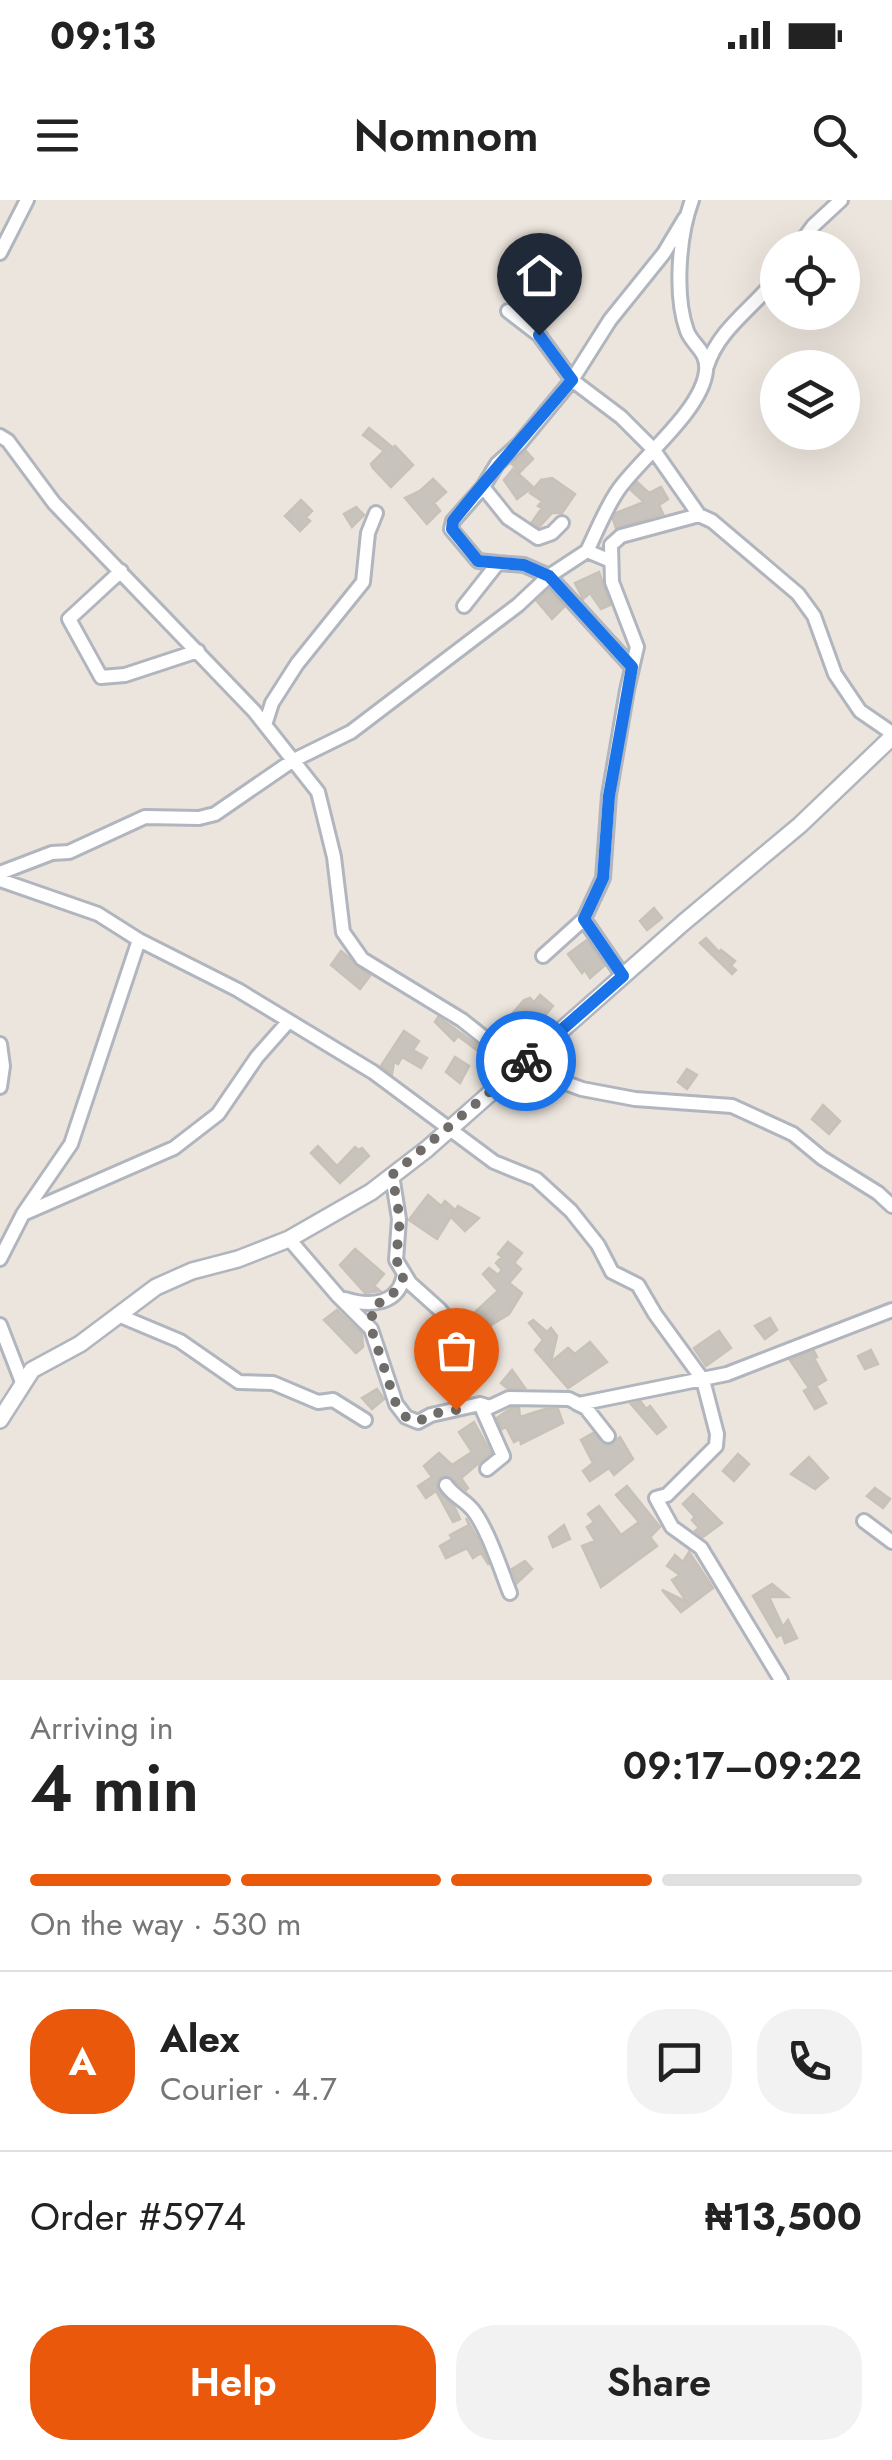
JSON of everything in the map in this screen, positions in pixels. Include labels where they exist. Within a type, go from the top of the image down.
[{"type":"street","points":[[0,253],[27,200]]},
{"type":"street","points":[[632,667],[549,576],[524,565],[478,561],[452,529],[453,521],[497,464],[520,444],[572,380],[610,320],[664,253],[692,200]]},
{"type":"street","points":[[810,230],[841,200]]},
{"type":"street","points":[[685,218],[681,250],[683,311],[688,334],[702,348],[707,366]]},
{"type":"street","points":[[0,876],[52,854],[69,852],[145,817],[199,818],[215,814],[292,762],[351,732],[518,605],[549,576],[587,551],[618,490],[688,408],[704,381],[719,338],[760,300]]},
{"type":"street","points":[[0,1420],[32,1370],[80,1344],[156,1287],[289,1239],[392,1175],[800,825],[892,735],[860,711],[835,674],[814,616],[798,594],[712,522],[698,515],[653,449],[621,417],[572,380],[539,335],[508,311]]},
{"type":"street","points":[[3,440],[54,504],[198,650],[318,792],[334,857],[343,932],[362,959],[462,1020],[520,1066],[582,1088],[634,1099],[732,1106],[792,1134],[892,1206]]},
{"type":"street","points":[[482,487],[508,518],[538,538],[552,533],[562,522]]},
{"type":"street","points":[[265,725],[272,703],[297,664],[363,582],[368,532],[376,513]]},
{"type":"street","points":[[543,956],[584,919],[603,878],[609,796],[638,648],[612,582],[611,545],[621,536],[698,515]]},
{"type":"street","points":[[587,551],[611,560]]},
{"type":"street","points":[[464,606],[498,562]]},
{"type":"street","points":[[121,571],[69,620],[101,677],[125,676],[198,650]]},
{"type":"street","points":[[0,876],[98,914],[138,940],[238,990],[373,1072],[494,1162],[536,1179],[570,1209],[598,1245],[612,1272],[638,1285],[703,1380],[717,1434],[716,1446],[667,1495],[656,1498],[672,1527],[701,1548],[781,1680]]},
{"type":"street","points":[[584,919],[623,976]]},
{"type":"street","points":[[0,1259],[23,1214],[71,1144],[138,940]]},
{"type":"street","points":[[23,1214],[174,1148],[218,1114],[288,1022]]},
{"type":"street","points":[[0,1044],[0,1087]]},
{"type":"street","points":[[392,1175],[400,1219],[396,1260],[452,1326],[448,1346],[461,1364]]},
{"type":"street","points":[[289,1239],[371,1328]]},
{"type":"street","points":[[338,1296],[373,1305],[388,1300],[402,1282],[404,1272]]},
{"type":"street","points":[[373,1305],[371,1328],[396,1404],[406,1417],[418,1422],[431,1414],[480,1404],[490,1407],[509,1398],[569,1400],[579,1404],[703,1380],[892,1310]]},
{"type":"street","points":[[118,1315],[180,1342],[239,1382],[273,1383],[318,1402],[334,1400],[365,1420]]},
{"type":"street","points":[[0,1325],[22,1382]]},
{"type":"street","points":[[569,1400],[586,1408],[608,1436]]},
{"type":"street","points":[[480,1404],[503,1456],[487,1469]]},
{"type":"street","points":[[446,1485],[457,1499],[470,1506],[510,1594]]},
{"type":"street","points":[[864,1521],[892,1542]]},
{"type":"building","points":[[369,428],[392,447],[390,452],[395,446],[413,465],[391,487],[371,464],[384,451],[363,435]]},
{"type":"building","points":[[526,451],[533,459],[520,472],[512,464]]},
{"type":"building","points":[[513,469],[533,487],[517,499],[504,480]]},
{"type":"building","points":[[552,478],[575,494],[562,513],[552,513],[539,527],[532,522],[542,508],[538,506],[542,501],[530,493],[541,480]]},
{"type":"building","points":[[433,479],[446,492],[434,503],[440,511],[427,524],[405,498]]},
{"type":"building","points":[[637,482],[649,493],[661,487],[668,499],[659,505],[663,514],[616,528],[616,513],[644,502],[631,490]]},
{"type":"building","points":[[301,500],[312,511],[306,517],[310,521],[300,531],[285,516]]},
{"type":"building","points":[[356,507],[364,515],[352,527],[344,514]]},
{"type":"building","points":[[599,572],[610,605],[601,609],[590,593],[583,599],[575,583]]},
{"type":"building","points":[[548,590],[564,607],[552,619],[537,601]]},
{"type":"building","points":[[654,908],[662,918],[647,930],[640,921]]},
{"type":"building","points":[[706,938],[735,961],[732,974],[700,943]]},
{"type":"building","points":[[587,940],[604,966],[590,978],[568,954]]},
{"type":"building","points":[[341,951],[370,976],[360,989],[331,965]]},
{"type":"building","points":[[540,995],[553,1006],[516,1050],[495,1034],[524,1000],[530,998],[534,1002]]},
{"type":"building","points":[[438,1017],[479,1046],[478,1051],[458,1036],[454,1041],[435,1022]]},
{"type":"building","points":[[404,1031],[419,1041],[413,1050],[427,1058],[421,1068],[402,1057],[398,1064],[394,1062],[392,1074],[381,1066]]},
{"type":"building","points":[[455,1057],[469,1066],[460,1083],[446,1072]]},
{"type":"building","points":[[687,1069],[697,1075],[687,1089],[678,1082]]},
{"type":"building","points":[[823,1105],[840,1121],[829,1134],[812,1119]]},
{"type":"building","points":[[318,1146],[337,1166],[355,1147],[369,1156],[340,1183],[311,1153]]},
{"type":"building","points":[[428,1195],[441,1206],[445,1201],[455,1210],[437,1239],[409,1220]]},
{"type":"building","points":[[458,1206],[479,1218],[465,1231],[451,1217]]},
{"type":"building","points":[[508,1242],[522,1253],[514,1263],[521,1269],[509,1283],[522,1293],[509,1314],[483,1330],[473,1314],[498,1291],[483,1274],[489,1268],[498,1275],[502,1270],[496,1263]]},
{"type":"building","points":[[355,1249],[384,1274],[374,1286],[380,1291],[365,1293],[340,1265]]},
{"type":"building","points":[[337,1310],[362,1334],[363,1347],[356,1353],[324,1320]]},
{"type":"building","points":[[770,1318],[777,1330],[765,1339],[755,1326]]},
{"type":"building","points":[[533,1320],[547,1332],[551,1328],[557,1336],[551,1362],[568,1348],[575,1354],[590,1342],[607,1362],[568,1388],[535,1350],[543,1340],[529,1323]]},
{"type":"building","points":[[719,1331],[731,1348],[706,1366],[694,1348]]},
{"type":"building","points":[[871,1350],[878,1364],[865,1369],[858,1356]]},
{"type":"building","points":[[814,1351],[826,1380],[816,1386],[826,1403],[815,1409],[804,1391],[809,1388],[790,1360]]},
{"type":"building","points":[[512,1370],[525,1388],[507,1388],[501,1383]]},
{"type":"building","points":[[377,1389],[384,1399],[372,1409],[362,1398]]},
{"type":"building","points":[[641,1402],[646,1409],[650,1406],[666,1427],[657,1434],[631,1404]]},
{"type":"building","points":[[511,1408],[519,1408],[520,1417],[558,1409],[563,1423],[521,1444],[520,1439],[514,1442],[497,1418]]},
{"type":"building","points":[[474,1422],[491,1453],[461,1478],[466,1490],[449,1476],[436,1482],[438,1491],[454,1506],[460,1519],[453,1522],[436,1491],[426,1498],[418,1486],[432,1477],[424,1466],[439,1453],[452,1465],[472,1452],[459,1432]]},
{"type":"building","points":[[593,1433],[608,1446],[620,1437],[633,1459],[614,1475],[609,1468],[590,1481],[583,1471],[593,1463],[581,1440]]},
{"type":"building","points":[[738,1454],[749,1464],[734,1481],[723,1471]]},
{"type":"building","points":[[809,1457],[828,1478],[815,1489],[791,1474]]},
{"type":"building","points":[[627,1486],[660,1527],[650,1537],[657,1546],[601,1587],[582,1546],[595,1541],[587,1527],[594,1522],[588,1514],[599,1506],[621,1535],[639,1522],[616,1495]]},
{"type":"building","points":[[875,1488],[890,1499],[883,1508],[867,1496]]},
{"type":"building","points":[[693,1494],[722,1523],[703,1537],[695,1531],[699,1528],[692,1520],[695,1517],[683,1504]]},
{"type":"building","points":[[466,1518],[489,1565],[481,1553],[473,1558],[467,1548],[446,1558],[440,1546],[452,1539],[450,1535],[469,1525]]},
{"type":"building","points":[[564,1525],[570,1539],[553,1547],[549,1537]]},
{"type":"building","points":[[689,1552],[713,1588],[681,1612],[662,1590],[687,1602],[672,1580],[680,1575],[667,1566],[675,1555],[683,1562]]},
{"type":"building","points":[[525,1561],[532,1569],[517,1583],[512,1569]]},
{"type":"building","points":[[772,1584],[788,1597],[769,1597],[783,1627],[788,1620],[797,1638],[785,1643],[782,1634],[777,1637],[753,1596]]},
{"type":"way so far","points":[[456,1410],[431,1414],[418,1422],[406,1417],[396,1404],[371,1328],[373,1305],[388,1300],[402,1282],[404,1272],[396,1260],[400,1219],[392,1175],[526,1061]]},
{"type":"route","points":[[526,1061],[623,976],[584,919],[603,878],[609,796],[632,667],[549,576],[524,565],[478,561],[452,529],[453,521],[497,464],[520,444],[572,380],[539,335]]}]
